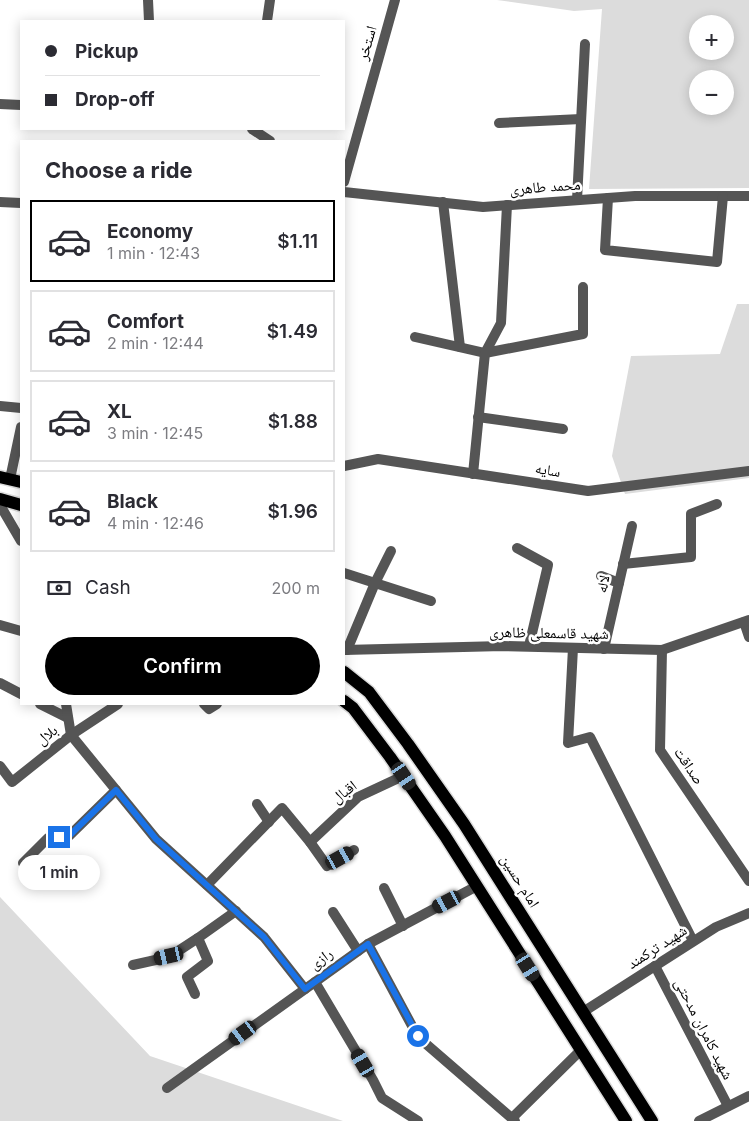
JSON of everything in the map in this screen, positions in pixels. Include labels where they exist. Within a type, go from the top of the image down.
[{"type":"main road","points":[[0,500],[20,505]]},
{"type":"main road","name":"امام حسین","points":[[345,673],[369,692],[464,824],[652,1121]]},
{"type":"main road","points":[[345,702],[353,708],[404,776],[445,836],[626,1121]]},
{"type":"street","points":[[148,0],[149,20]]},
{"type":"street","points":[[267,20],[270,0]]},
{"type":"street","name":"استخر","points":[[345,178],[395,0]]},
{"type":"street","points":[[577,200],[585,44]]},
{"type":"street","points":[[0,104],[20,106]]},
{"type":"street","points":[[499,123],[581,119]]},
{"type":"street","points":[[254,130],[268,140]]},
{"type":"street","name":"محمد طاهری","points":[[345,192],[483,207],[636,196],[749,196]]},
{"type":"street","points":[[608,198],[605,250],[717,262],[723,196]]},
{"type":"street","points":[[0,202],[20,203]]},
{"type":"street","points":[[442,202],[460,348]]},
{"type":"street","points":[[473,474],[485,354],[502,323],[507,205]]},
{"type":"street","points":[[415,337],[485,354],[582,334],[582,287]]},
{"type":"street","points":[[0,406],[20,408]]},
{"type":"street","points":[[478,418],[563,429]]},
{"type":"street","points":[[10,479],[20,432]]},
{"type":"street","name":"سایه","points":[[345,466],[378,459],[588,491],[749,471]]},
{"type":"street","points":[[623,564],[690,557],[690,514],[717,504]]},
{"type":"street","points":[[0,505],[20,539]]},
{"type":"street","name":"لاله","points":[[604,649],[632,526]]},
{"type":"street","points":[[517,548],[548,565],[529,646]]},
{"type":"street","points":[[345,650],[375,583],[392,551]]},
{"type":"street","points":[[345,573],[430,601]]},
{"type":"street","points":[[601,576],[619,583]]},
{"type":"street","points":[[747,621],[749,636]]},
{"type":"street","name":"شهید قاسمعلی ظاهری","points":[[345,650],[503,646],[662,650],[747,621]]},
{"type":"street","points":[[0,625],[20,631]]},
{"type":"street","points":[[573,648],[568,743],[590,737],[693,941]]},
{"type":"street","name":"صداقت","points":[[662,650],[660,750],[749,880]]},
{"type":"street","points":[[0,683],[20,693]]},
{"type":"street","points":[[42,705],[68,718]]},
{"type":"street","points":[[66,705],[71,735],[156,839],[264,937],[305,989]]},
{"type":"street","name":"بلال","points":[[0,766],[12,782],[71,735],[116,705]]},
{"type":"street","points":[[205,705],[209,710],[216,705]]},
{"type":"street","name":"اقبال","points":[[310,842],[358,797],[404,776]]},
{"type":"street","points":[[23,863],[48,838],[69,836],[116,790]]},
{"type":"street","points":[[257,804],[269,822]]},
{"type":"street","points":[[207,885],[282,808],[310,842],[326,866],[354,850]]},
{"type":"street","name":"رازی","points":[[167,1088],[368,944],[477,886]]},
{"type":"street","points":[[384,888],[403,926]]},
{"type":"street","points":[[132,965],[169,956],[236,911]]},
{"type":"street","points":[[333,912],[358,951]]},
{"type":"street","name":"شهید ترکمند","points":[[583,1012],[716,927],[749,913]]},
{"type":"street","points":[[195,994],[187,977],[208,961],[198,938]]},
{"type":"street","points":[[368,944],[418,1036],[513,1120],[581,1050]]},
{"type":"street","name":"شهید کامران مدحتی","points":[[654,966],[728,1106]]},
{"type":"street","points":[[315,982],[382,1098],[418,1121]]},
{"type":"street","points":[[699,1121],[749,1096]]},
{"type":"shaded area","points":[[497,0],[749,0],[749,188],[589,189],[602,9],[574,11]]},
{"type":"shaded area","points":[[737,304],[749,304],[749,478],[625,494],[612,456],[631,356],[720,354]]},
{"type":"shaded area","points":[[0,897],[150,1056],[343,1121],[0,1121]]},
{"type":"route","points":[[59,837],[69,836],[116,790],[156,839],[264,937],[305,989],[368,944],[418,1036]]}]
